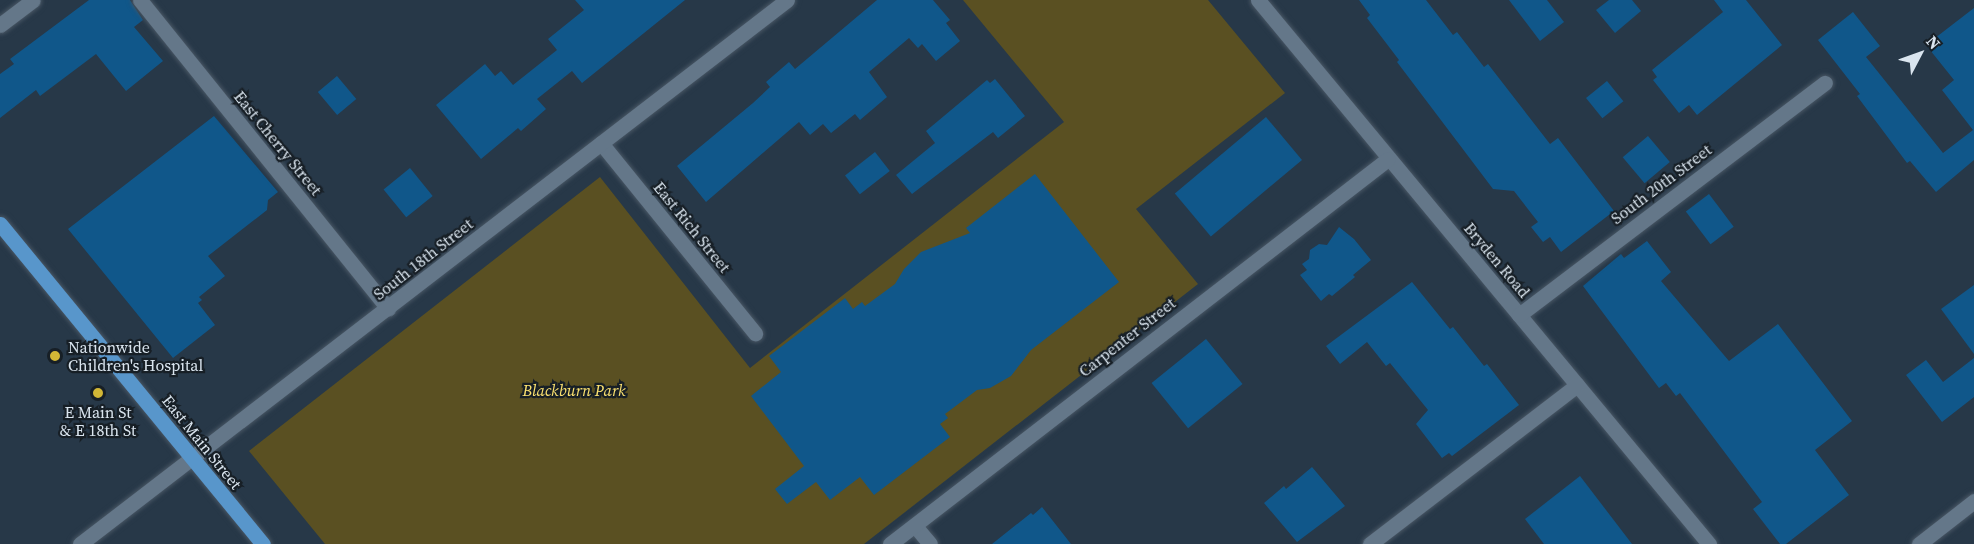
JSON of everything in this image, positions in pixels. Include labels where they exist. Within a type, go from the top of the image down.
[{"type":"main road","name":"East Main Street","points":[[0,224],[263,544]]},
{"type":"street","points":[[0,25],[33,0]]},
{"type":"street","name":"East Cherry Street","points":[[140,0],[388,309]]},
{"type":"street","name":"South 18th Street","points":[[80,544],[787,0]]},
{"type":"street","name":"Bryden Road","points":[[1257,0],[1708,544]]},
{"type":"street","name":"South 20th Street","points":[[1519,315],[1825,83]]},
{"type":"street","name":"East Rich Street","points":[[601,144],[755,333]]},
{"type":"street","name":"Carpenter Street","points":[[890,544],[1388,159]]},
{"type":"street","points":[[1370,544],[1577,385]]},
{"type":"street","points":[[1919,544],[1974,501]]},
{"type":"street","points":[[915,526],[930,544]]},
{"type":"green space","name":"Blackburn Park","points":[[963,0],[1208,0],[1285,93],[1136,209],[1198,284],[864,544],[325,544],[249,451],[600,177],[750,368],[1064,122]]},
{"type":"building","points":[[89,0],[130,0],[143,20],[134,27],[163,61],[126,91],[96,54],[40,96],[36,90],[0,118],[0,74],[14,64],[10,59]]},
{"type":"building","points":[[575,0],[685,0],[582,83],[572,71],[537,99],[546,109],[521,131],[518,128],[481,159],[436,105],[485,64],[495,76],[501,71],[513,85],[557,50],[548,39],[584,10]]},
{"type":"building","points":[[877,0],[933,0],[950,20],[946,23],[960,41],[936,61],[922,44],[918,48],[909,38],[869,72],[887,97],[860,120],[855,114],[831,133],[823,124],[810,135],[799,122],[706,202],[677,166],[753,103],[770,87],[766,82],[789,62],[795,69]]},
{"type":"building","points":[[1359,0],[1426,0],[1453,35],[1457,32],[1484,67],[1488,64],[1550,144],[1558,138],[1614,211],[1561,252],[1550,237],[1543,242],[1531,227],[1538,222],[1514,191],[1493,189],[1397,62],[1399,60],[1367,18],[1370,15]]},
{"type":"building","points":[[1509,0],[1547,0],[1564,22],[1540,41]]},
{"type":"building","points":[[1609,0],[1632,0],[1641,11],[1615,33],[1596,10]]},
{"type":"building","points":[[1714,0],[1746,0],[1782,45],[1697,115],[1689,105],[1679,113],[1653,80],[1657,77],[1652,70],[1723,12]]},
{"type":"building","points":[[1974,8],[1974,160],[1936,192],[1910,161],[1907,163],[1857,96],[1860,94],[1818,40],[1853,12],[1880,46],[1866,57],[1943,153],[1973,130],[1942,90],[1954,80],[1926,45]]},
{"type":"building","points":[[337,76],[356,99],[337,115],[318,92]]},
{"type":"building","points":[[995,79],[1025,116],[998,138],[993,132],[912,194],[896,175],[935,143],[926,131],[987,80],[990,83]]},
{"type":"building","points":[[1607,81],[1623,101],[1602,118],[1586,98]]},
{"type":"building","points":[[214,116],[278,192],[268,200],[267,210],[208,256],[225,276],[199,297],[202,300],[198,303],[215,325],[173,358],[68,229]]},
{"type":"building","points":[[1266,117],[1302,160],[1211,236],[1175,193]]},
{"type":"building","points":[[1648,136],[1670,162],[1645,183],[1623,157]]},
{"type":"building","points":[[875,152],[890,171],[860,194],[845,175]]},
{"type":"building","points":[[410,168],[433,196],[406,217],[384,189]]},
{"type":"building","points":[[1035,174],[1119,282],[1031,350],[1011,376],[990,388],[977,390],[945,414],[948,418],[940,424],[950,437],[874,495],[860,477],[830,500],[816,482],[787,504],[775,489],[804,466],[751,396],[781,372],[769,356],[845,298],[853,309],[862,302],[865,306],[895,284],[904,269],[921,252],[970,233],[966,228]]},
{"type":"building","points":[[1709,194],[1734,227],[1711,244],[1686,211]]},
{"type":"building","points":[[1339,227],[1354,239],[1371,260],[1332,296],[1329,294],[1321,301],[1300,275],[1307,270],[1302,264],[1309,259],[1310,250],[1319,244],[1327,245]]},
{"type":"building","points":[[1647,241],[1671,272],[1661,281],[1729,361],[1778,324],[1852,421],[1815,450],[1849,495],[1786,544],[1780,544],[1753,509],[1762,502],[1680,393],[1676,396],[1666,383],[1659,388],[1583,286],[1621,254],[1624,258]]},
{"type":"building","points":[[1412,282],[1450,329],[1453,327],[1484,366],[1487,364],[1519,405],[1452,456],[1449,453],[1442,458],[1416,424],[1428,410],[1390,363],[1386,366],[1367,342],[1340,364],[1326,346]]},
{"type":"building","points":[[1974,285],[1974,354],[1941,309]]},
{"type":"building","points":[[1206,339],[1243,384],[1188,428],[1152,383]]},
{"type":"building","points":[[1974,358],[1974,397],[1942,422],[1906,375],[1926,360],[1943,382]]},
{"type":"building","points":[[1312,467],[1345,506],[1297,542],[1264,503],[1284,486],[1286,489]]},
{"type":"building","points":[[1580,476],[1632,544],[1544,544],[1525,519]]},
{"type":"building","points":[[1042,507],[1071,544],[992,544],[1031,513],[1033,515]]},
{"type":"place","name":"Nationwide Children's Hospital","points":[[55,356]]},
{"type":"place","name":"E Main St & E 18th St","points":[[98,393]]}]
